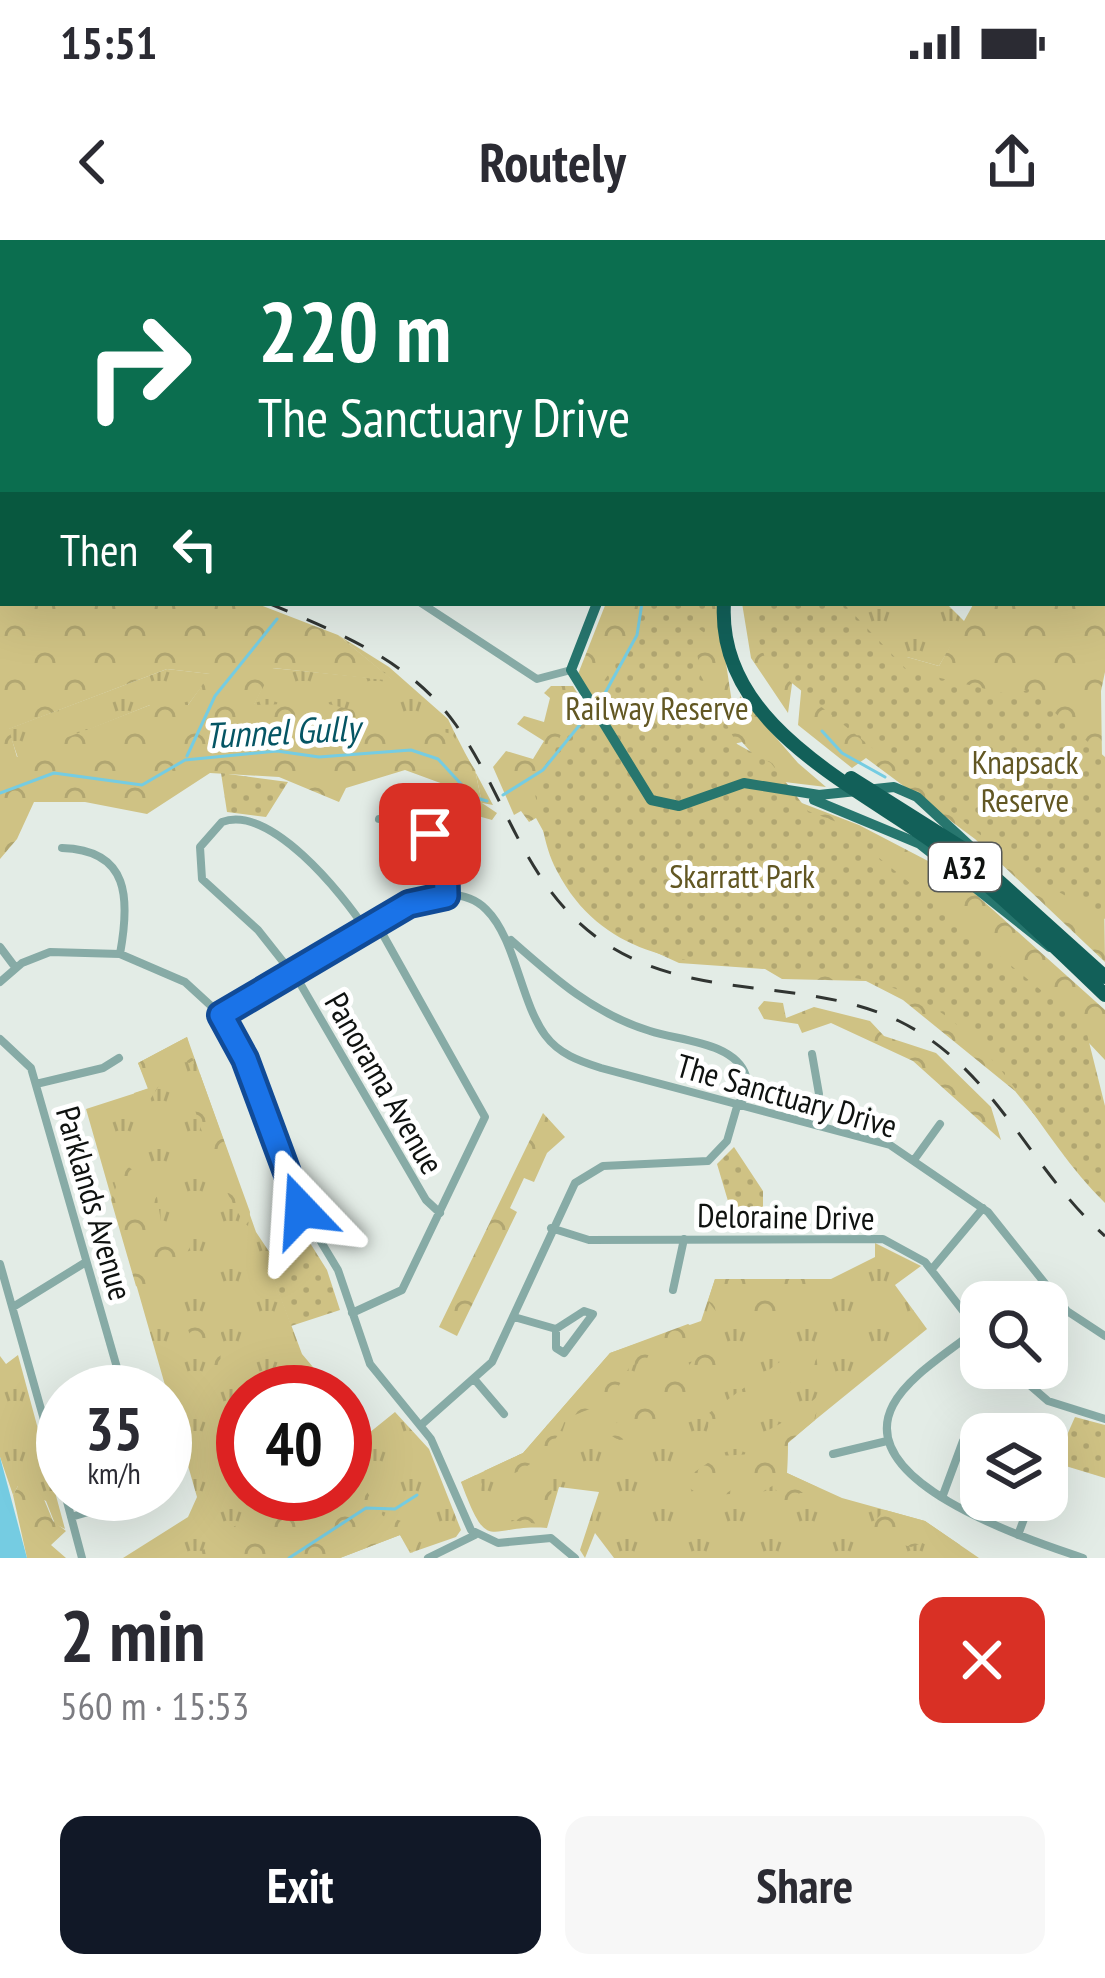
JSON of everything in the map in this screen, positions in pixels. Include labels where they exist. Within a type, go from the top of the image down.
[{"type":"highway","name":"A32","points":[[728,606],[730,654],[751,692],[796,745],[958,860],[1097,979]]},
{"type":"highway","points":[[1097,979],[1105,994]]},
{"type":"main road","points":[[596,606],[574,676],[642,790],[662,806],[689,804],[733,785],[766,785],[819,795],[887,786],[910,792],[1062,946]]},
{"type":"main road","points":[[766,785],[843,808],[907,837],[953,866],[1035,938],[1062,946]]},
{"type":"street","points":[[427,606],[537,679],[574,676]]},
{"type":"street","name":"Panorama Avenue","points":[[366,930],[316,869],[263,824],[243,818],[222,822],[200,847],[202,879],[258,930],[293,973],[426,1201],[440,1213]]},
{"type":"street","points":[[379,819],[424,831],[440,843],[446,896]]},
{"type":"street","points":[[62,848],[94,852],[116,870],[124,896],[120,954]]},
{"type":"street","points":[[221,1015],[422,899],[446,896],[484,910],[510,939],[605,1012],[733,1055],[746,1076],[728,1141],[712,1158],[592,1170],[571,1188],[496,1357],[422,1425]]},
{"type":"street","points":[[352,1312],[402,1290],[484,1113],[376,924]]},
{"type":"street","name":"The Sanctuary Drive","points":[[510,939],[537,1021],[566,1054],[883,1141],[983,1208],[1066,1311],[1105,1336]]},
{"type":"street","points":[[0,947],[15,967]]},
{"type":"street","points":[[0,982],[15,967],[54,951],[120,954],[185,982],[221,1015],[245,1059],[301,1210],[337,1267],[371,1367],[422,1425],[475,1535]]},
{"type":"street","points":[[517,961],[529,955]]},
{"type":"street","name":"Parklands Avenue","points":[[0,1039],[28,1063],[36,1084],[116,1365]]},
{"type":"street","points":[[812,1054],[819,1094],[812,1121]]},
{"type":"street","points":[[36,1084],[103,1068],[119,1058]]},
{"type":"street","points":[[914,1160],[940,1124]]},
{"type":"street","points":[[932,1269],[983,1208]]},
{"type":"street","name":"Deloraine Drive","points":[[551,1228],[584,1240],[864,1236],[900,1245],[932,1269],[960,1307]]},
{"type":"street","points":[[673,1290],[684,1239]]},
{"type":"street","points":[[13,1306],[86,1262]]},
{"type":"street","points":[[0,1264],[36,1389]]},
{"type":"street","points":[[514,1317],[556,1329],[584,1311],[593,1314],[564,1353],[556,1348],[556,1329]]},
{"type":"street","points":[[960,1347],[898,1396],[888,1418],[887,1441],[902,1471],[1018,1535],[1083,1558]]},
{"type":"street","points":[[475,1379],[504,1414]]},
{"type":"street","points":[[1032,1389],[1042,1398],[1105,1419]]},
{"type":"street","points":[[833,1454],[887,1441]]},
{"type":"street","points":[[943,1496],[960,1450]]},
{"type":"street","points":[[72,1521],[82,1558]]},
{"type":"street","points":[[1018,1535],[1023,1521]]},
{"type":"street","points":[[428,1558],[475,1535],[503,1544],[550,1538],[575,1558]]},
{"type":"green space","points":[[0,606],[263,606],[338,635],[394,681],[273,668],[254,705],[324,703],[452,734],[475,770],[482,803],[497,813],[492,820],[464,812],[437,814],[454,788],[405,770],[346,788],[339,802],[279,777],[210,773],[147,814],[85,802],[34,802],[17,839],[0,859]],"holes":[[[167,669],[210,674],[188,705],[150,705],[17,757],[9,729]]]},
{"type":"green space","name":"Railway Reserve","points":[[605,606],[717,606],[732,703],[739,707],[740,696],[798,763],[826,787],[776,781],[742,742],[725,746],[653,788],[578,674]]},
{"type":"green space","name":"Skarratt Park","points":[[640,606],[708,606],[713,639],[692,624],[701,676],[737,744],[771,763],[808,811],[881,839],[873,853],[1085,1026],[1105,1106],[1105,1203],[995,1063],[944,1015],[913,996],[867,980],[670,957],[627,941],[588,914],[552,861],[531,783],[553,755],[563,729],[591,700],[635,635]]},
{"type":"green space","name":"Knapsack Reserve","points":[[742,606],[804,606],[865,657],[907,657],[939,666],[972,606],[1105,606],[1101,691],[1105,962],[975,839],[866,758],[852,768],[798,725],[805,649],[797,648],[788,713],[751,658]]},
{"type":"green space","name":"Knapsack Reserve","points":[[754,606],[846,606],[907,670],[1015,696],[1028,689],[1105,757],[1105,919],[1030,875],[767,663],[754,627]]},
{"type":"green space","points":[[836,606],[949,606],[965,622],[939,666],[907,657],[865,658]]},
{"type":"green space","points":[[338,635],[389,667],[448,719],[474,770],[253,706],[272,668],[392,680]]},
{"type":"green space","points":[[167,669],[211,674],[188,705],[150,705],[18,758],[8,729]]},
{"type":"green space","points":[[551,686],[573,686],[604,737],[552,847],[536,818],[529,822],[521,811],[514,815],[493,767],[506,751],[533,759],[544,741],[517,724],[524,716],[544,722],[550,698],[544,693]]},
{"type":"green space","points":[[475,772],[487,794],[493,805],[482,803]]},
{"type":"green space","points":[[221,773],[288,782],[266,817],[227,812]]},
{"type":"green space","points":[[794,800],[859,825],[953,874],[1105,1010],[1105,1060],[1055,1007],[1105,1202],[1015,1091],[903,1000],[866,981],[782,979],[765,969],[679,963],[644,947]]},
{"type":"green space","points":[[764,1001],[783,1003],[786,1018],[814,1007],[870,1021],[884,1036],[936,1053],[991,1107],[1001,1140],[913,1061],[831,1023],[802,1033],[798,1024],[764,1019],[758,1008]]},
{"type":"green space","points":[[187,1037],[256,1232],[278,1265],[271,1271],[302,1354],[311,1365],[216,1365],[216,1521],[372,1521],[372,1431],[395,1412],[429,1449],[461,1530],[456,1537],[410,1553],[400,1535],[340,1558],[123,1558],[182,1521],[192,1521],[197,1497],[192,1480],[192,1365],[159,1365],[86,1109],[148,1089],[138,1063]]},
{"type":"green space","points":[[187,1037],[194,1064],[176,1060],[149,1101],[135,1099],[134,1093],[149,1088],[138,1063]]},
{"type":"green space","points":[[200,1074],[250,1212],[248,1226],[222,1181],[197,1116],[191,1087]]},
{"type":"green space","points":[[543,1113],[565,1137],[547,1153],[534,1182],[524,1178],[510,1208],[517,1212],[457,1336],[439,1327]]},
{"type":"green space","points":[[734,1147],[763,1191],[763,1229],[729,1230],[728,1201],[717,1164]]},
{"type":"green space","points":[[104,1150],[143,1177],[141,1187],[157,1197],[164,1240],[172,1229],[188,1237],[190,1247],[182,1262],[185,1278],[174,1297],[160,1297],[136,1286],[111,1200],[116,1187]]},
{"type":"green space","points":[[310,1243],[327,1270],[340,1310],[291,1326],[270,1270]]},
{"type":"green space","points":[[875,1243],[921,1266],[895,1285],[927,1329],[788,1442],[787,1473],[842,1498],[925,1521],[979,1558],[614,1558],[595,1533],[585,1558],[580,1550],[599,1492],[559,1487],[547,1528],[492,1532],[478,1521],[461,1482],[523,1453],[610,1353],[701,1321],[715,1279],[831,1279],[875,1257]]},
{"type":"green space","points":[[715,1279],[826,1279],[819,1290],[780,1313],[775,1327],[761,1323],[744,1329],[727,1320],[705,1343],[698,1340],[673,1352],[651,1349],[646,1361],[630,1366],[617,1389],[592,1408],[565,1419],[554,1441],[534,1461],[510,1475],[486,1477],[484,1471],[523,1453],[610,1353],[688,1324],[697,1329],[715,1323],[718,1314],[708,1301]]},
{"type":"green space","points":[[207,1308],[221,1330],[216,1383],[209,1380],[206,1351],[193,1345],[187,1326]]},
{"type":"green space","points":[[723,1345],[733,1347],[734,1362],[704,1397],[632,1439],[618,1440],[597,1426],[601,1420],[616,1424],[630,1404],[639,1374],[661,1368],[667,1380],[679,1378],[694,1359]]},
{"type":"green space","points":[[802,1346],[816,1354],[818,1370],[775,1389],[724,1427],[708,1427],[709,1413]]},
{"type":"green space","points":[[18,1355],[36,1422],[36,1496],[18,1486],[13,1495],[0,1457],[0,1356],[6,1364]]},
{"type":"green space","points":[[820,1394],[815,1420],[788,1443],[787,1473],[817,1487],[813,1493],[800,1493],[783,1506],[774,1485],[757,1495],[754,1481],[734,1479],[726,1469],[715,1473],[716,1482],[731,1486],[730,1494],[702,1496],[684,1485],[683,1480],[718,1456],[753,1454],[752,1439],[798,1414]]},
{"type":"green space","points":[[1075,1417],[1105,1425],[1105,1478],[1068,1467],[1068,1433]]},
{"type":"green space","points":[[476,1475],[482,1484],[477,1509],[487,1513],[546,1480],[552,1482],[550,1516],[538,1524],[512,1520],[488,1530],[461,1482]]},
{"type":"green space","points":[[36,1480],[36,1521],[53,1521],[66,1531],[51,1545],[66,1558],[27,1558],[13,1495],[18,1486]]},
{"type":"green space","points":[[372,1500],[383,1516],[410,1526],[419,1542],[412,1553],[400,1535],[340,1558],[192,1558],[242,1521],[372,1521]]},
{"type":"green space","points":[[885,1510],[925,1521],[960,1545],[955,1558],[922,1543],[911,1547],[871,1536],[869,1527]]},
{"type":"water","points":[[0,1457],[27,1558],[0,1558]]},
{"type":"waterway","name":"Tunnel Gully","points":[[599,704],[637,635],[642,606]]},
{"type":"waterway","points":[[187,756],[215,696],[277,619]]},
{"type":"waterway","name":"Tunnel Gully","points":[[503,795],[543,770],[591,711]]},
{"type":"waterway","points":[[822,731],[842,753],[885,777]]},
{"type":"waterway","name":"Tunnel Gully","points":[[0,793],[54,773],[142,785],[185,760],[277,751],[319,757],[411,750],[438,759],[473,797],[487,801]]},
{"type":"waterway","points":[[289,1558],[366,1508],[395,1509],[417,1495]]},
{"type":"railway","points":[[275,606],[371,651],[438,702],[473,752],[550,890],[595,936],[630,958],[667,972],[823,998],[899,1021],[961,1065],[1105,1236]]},
{"type":"route","points":[[301,1210],[245,1059],[221,1015],[409,904],[446,896],[445,853],[430,834]]}]
